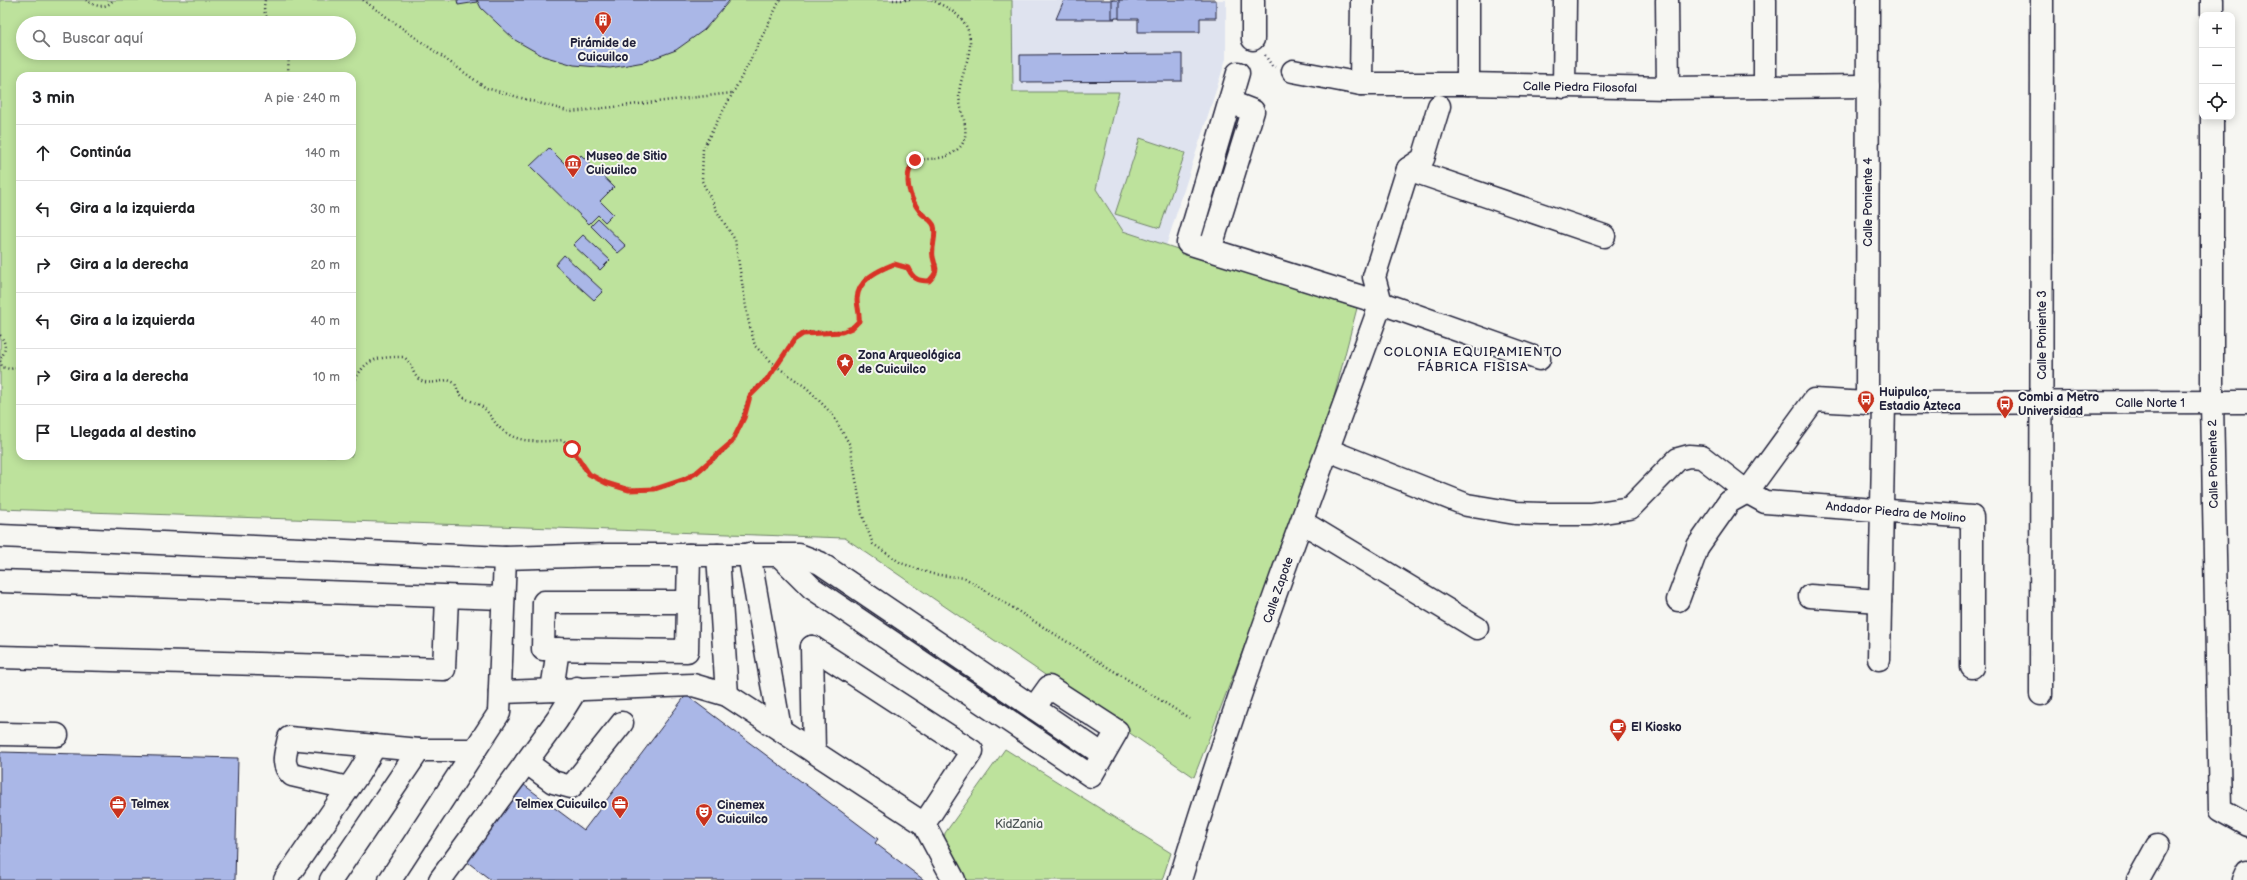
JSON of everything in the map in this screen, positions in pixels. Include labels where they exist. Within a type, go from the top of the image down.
[{"type":"street","points":[[1253,0],[1253,39]]},
{"type":"street","points":[[1361,84],[1362,0]]},
{"type":"street","points":[[1468,0],[1468,84]]},
{"type":"street","points":[[1564,87],[1565,0]]},
{"type":"street","points":[[1667,0],[1668,88]]},
{"type":"street","points":[[1765,0],[1765,87]]},
{"type":"street","name":"Calle Poniente 4","points":[[1868,0],[1868,86],[1875,403],[1881,511],[1879,659]]},
{"type":"street","name":"Calle Poniente 3","points":[[2042,0],[2042,694]]},
{"type":"street","points":[[2212,0],[2212,12]]},
{"type":"street","name":"Calle Piedra Filosofal","points":[[1293,71],[1361,84],[1468,84],[1668,88],[1868,86]]},
{"type":"street","points":[[1238,73],[1230,102],[1253,111],[1210,250],[1381,303],[1539,359]]},
{"type":"street","points":[[1381,303],[1374,277],[1408,169],[1423,159],[1439,106]]},
{"type":"street","name":"Calle Poniente 2","points":[[2212,120],[2212,402],[2220,810],[2247,825]]},
{"type":"street","points":[[1408,169],[1604,236]]},
{"type":"street","name":"Calle Zapote","points":[[1180,880],[1200,816],[1302,522],[1381,303]]},
{"type":"street","name":"Calle Norte 1","points":[[1747,492],[1814,400],[1875,403],[2247,402]]},
{"type":"street","name":"Andador Piedra de Molino","points":[[1328,450],[1467,506],[1515,514],[1591,514],[1630,508],[1678,458],[1689,456],[1702,457],[1747,492],[1765,502],[1972,517],[1972,667]]},
{"type":"street","points":[[1678,600],[1698,546],[1729,502],[1747,492]]},
{"type":"street","points":[[1302,522],[1477,628]]},
{"type":"street","points":[[0,536],[505,558],[606,555],[749,554],[799,555],[820,563],[1102,754],[1091,776],[812,588],[779,555]]},
{"type":"street","points":[[749,554],[780,729]]},
{"type":"street","points":[[688,602],[544,602],[544,649],[687,651],[689,555]]},
{"type":"street","points":[[718,555],[727,695]]},
{"type":"street","points":[[390,880],[499,713],[505,558]]},
{"type":"street","points":[[0,581],[503,598]]},
{"type":"street","points":[[1810,596],[1880,601]]},
{"type":"street","points":[[0,657],[444,669],[447,597]]},
{"type":"street","points":[[814,752],[812,647],[972,751],[924,824]]},
{"type":"street","points":[[552,690],[558,649]]},
{"type":"street","points":[[500,692],[577,688],[693,685],[727,695],[924,824],[954,880]]},
{"type":"street","points":[[440,880],[557,720],[577,688]]},
{"type":"street","points":[[526,762],[553,782],[570,787],[622,723]]},
{"type":"street","points":[[0,734],[57,735]]},
{"type":"street","points":[[348,788],[292,775],[286,770],[284,763],[289,738],[419,750],[475,750]]},
{"type":"street","points":[[285,880],[375,746]]},
{"type":"street","points":[[331,880],[419,750]]},
{"type":"street","points":[[2138,880],[2157,846]]},
{"type":"street","points":[[2243,880],[2247,871]]},
{"type":"path","points":[[86,0],[93,5],[104,6],[114,0]]},
{"type":"path","points":[[265,0],[264,10],[266,16]]},
{"type":"path","points":[[363,0],[486,88],[571,112],[733,93]]},
{"type":"path","points":[[780,0],[733,93],[703,148],[702,182],[718,213],[735,240],[748,319],[756,346],[776,366],[807,388],[832,414],[850,445],[862,514],[872,544],[901,563],[932,574],[965,578],[1189,718]]},
{"type":"path","points":[[892,0],[912,0]]},
{"type":"path","points":[[356,379],[363,366],[373,359],[404,357],[410,362],[414,374],[420,381],[432,383],[448,380],[455,383],[458,393],[463,399],[480,405],[487,411],[501,429],[511,437],[528,441],[563,440],[572,449],[589,474],[606,483],[629,490],[655,489],[685,479],[696,473],[732,442],[744,418],[750,396],[776,366],[794,340],[803,334],[842,332],[852,328],[859,321],[857,299],[860,288],[880,270],[894,264],[901,265],[908,268],[912,277],[920,281],[929,281],[935,275],[936,265],[933,258],[934,228],[932,222],[918,208],[910,196],[908,180],[909,167],[915,160],[936,160],[946,156],[959,149],[966,138],[959,93],[970,48],[970,35],[965,23],[958,16],[932,0]]},
{"type":"path","points":[[288,72],[289,60]]},
{"type":"path","points":[[0,335],[5,341],[6,351],[0,360],[2,367],[16,368]]},
{"type":"shaded area","points":[[1012,0],[1226,0],[1226,59],[1166,246],[1123,231],[1096,189],[1119,92],[1013,92]]},
{"type":"green space","name":"Zona Arqueológica de Cuicuilco","points":[[0,0],[1012,0],[1013,92],[1119,92],[1096,189],[1123,231],[1357,308],[1321,447],[1194,777],[845,538],[0,509]]},
{"type":"green space","points":[[1140,138],[1185,153],[1160,228],[1115,214]]},
{"type":"green space","name":"KidZania","points":[[1005,749],[1171,853],[1162,880],[961,880],[944,840],[945,833]]},
{"type":"building","points":[[457,0],[477,0],[477,2],[458,5]]},
{"type":"building","name":"Pirámide de Cuicuilco","points":[[477,0],[730,0],[704,30],[676,50],[644,62],[610,68],[574,65],[543,56],[515,40],[481,8]]},
{"type":"building","points":[[1064,0],[1115,0],[1115,19],[1056,19]]},
{"type":"building","points":[[1112,0],[1122,0],[1122,18],[1112,18]]},
{"type":"building","points":[[1119,0],[1216,0],[1216,18],[1200,18],[1200,32],[1138,32],[1138,19],[1119,19]]},
{"type":"building","points":[[1182,54],[1182,81],[1020,82],[1020,55]]},
{"type":"building","name":"Museo de Sitio Cuicuilco","points":[[549,148],[569,168],[581,155],[614,187],[600,201],[613,214],[605,222],[598,215],[589,224],[530,166]]},
{"type":"building","points":[[598,219],[626,246],[618,253],[591,226]]},
{"type":"building","points":[[583,235],[610,260],[600,270],[573,245]]},
{"type":"building","points":[[564,255],[603,291],[594,300],[555,265]]},
{"type":"building","points":[[686,695],[878,839],[875,843],[924,880],[491,880],[466,861],[524,785],[584,830]]},
{"type":"building","name":"Telmex","points":[[0,752],[238,758],[235,880],[0,880]]},
{"type":"place","name":"Pirámide de Cuicuilco","points":[[603,35]]},
{"type":"place","name":"Museo de Sitio Cuicuilco","points":[[573,178]]},
{"type":"place","name":"Zona Arqueológica de Cuicuilco","points":[[845,377]]},
{"type":"place","name":"Huipulco, Estadio Azteca","points":[[1866,414]]},
{"type":"place","name":"Combi a Metro Universidad","points":[[2005,419]]},
{"type":"place","name":"El Kiosko","points":[[1618,742]]},
{"type":"place","name":"Telmex","points":[[118,819]]},
{"type":"place","name":"Telmex Cuicuilco","points":[[620,819]]},
{"type":"place","name":"Cinemex Cuicuilco","points":[[704,827]]},
{"type":"district","name":"COLONIA EQUIPAMIENTO FÁBRICA FISISA","points":[[1473,358]]},
{"type":"route","points":[[572,449],[589,474],[606,483],[629,490],[655,489],[685,479],[696,473],[732,442],[744,418],[750,396],[759,385],[769,377],[794,340],[803,334],[814,332],[842,332],[852,328],[859,321],[860,312],[857,299],[860,288],[868,278],[880,270],[894,264],[908,268],[912,277],[920,281],[929,281],[935,275],[936,265],[933,258],[934,228],[932,222],[918,208],[910,196],[908,180],[909,167],[915,160]]}]
